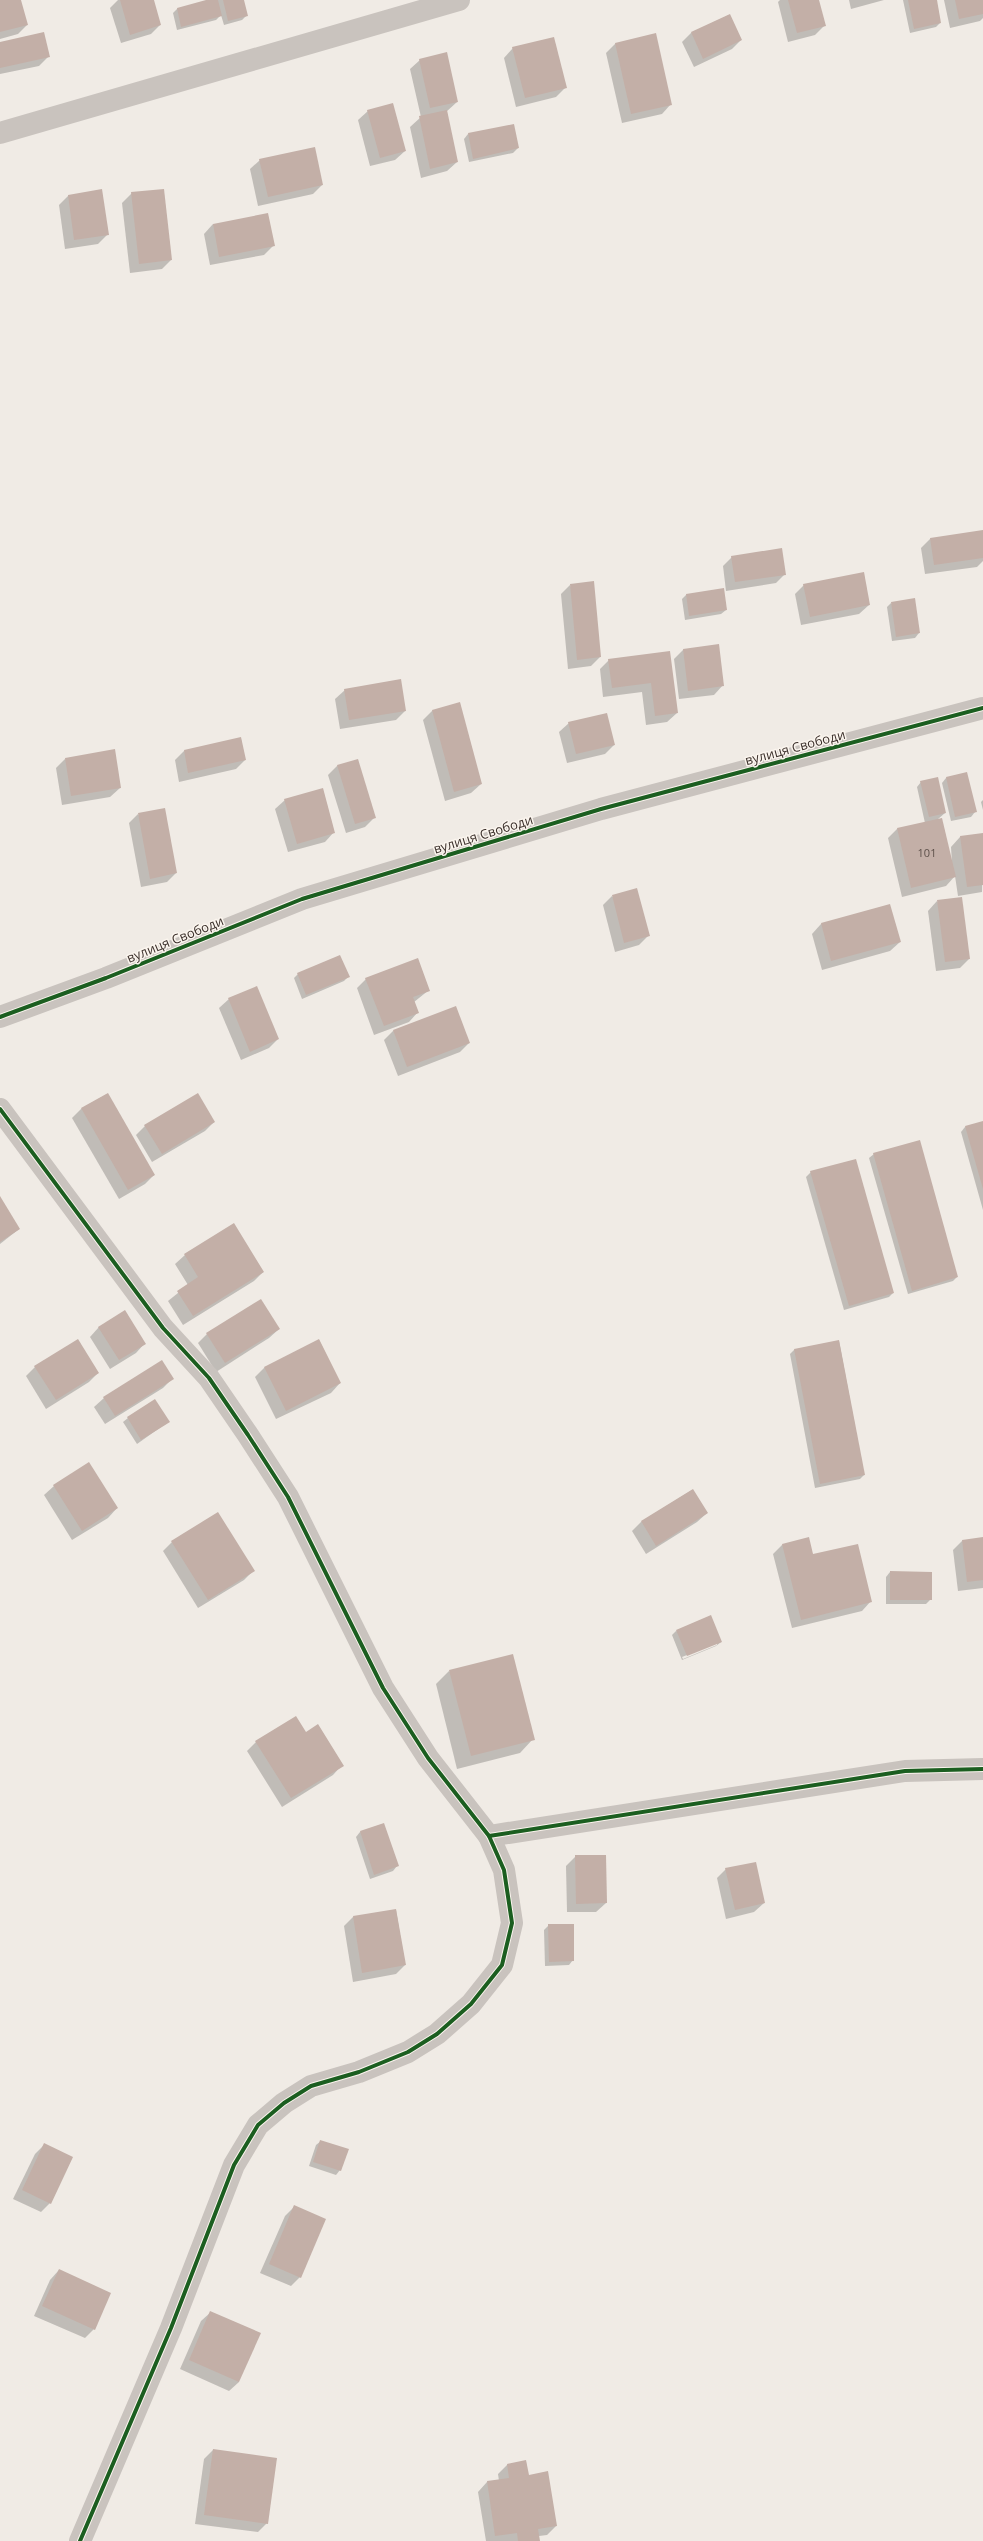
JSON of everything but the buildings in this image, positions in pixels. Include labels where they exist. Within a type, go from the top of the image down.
[{"type":"street","points":[[0,133],[459,0]]},
{"type":"street","name":"вулиця Свободи","points":[[0,1017],[106,978],[302,899],[601,809],[983,708]]},
{"type":"street","points":[[0,1109],[163,1328],[209,1378],[288,1497],[383,1688],[428,1758],[489,1836],[504,1870],[512,1923],[502,1965],[471,2004],[437,2034],[394,2058],[359,2072],[311,2086],[284,2103],[258,2125],[234,2165],[172,2328],[80,2541]]},
{"type":"street","points":[[489,1836],[905,1771],[983,1769]]},
{"type":"cycle path","points":[[0,1017],[106,978],[302,899],[601,809],[983,708]]},
{"type":"cycle path","points":[[0,1109],[163,1328],[209,1378],[248,1435],[288,1497],[383,1688],[428,1758],[489,1836],[905,1771],[983,1769]]},
{"type":"cycle path","points":[[80,2541],[171,2328],[234,2165],[258,2125],[284,2103],[311,2086],[359,2072],[408,2052],[437,2034],[471,2004],[502,1965],[512,1923],[504,1870],[489,1836]]}]
